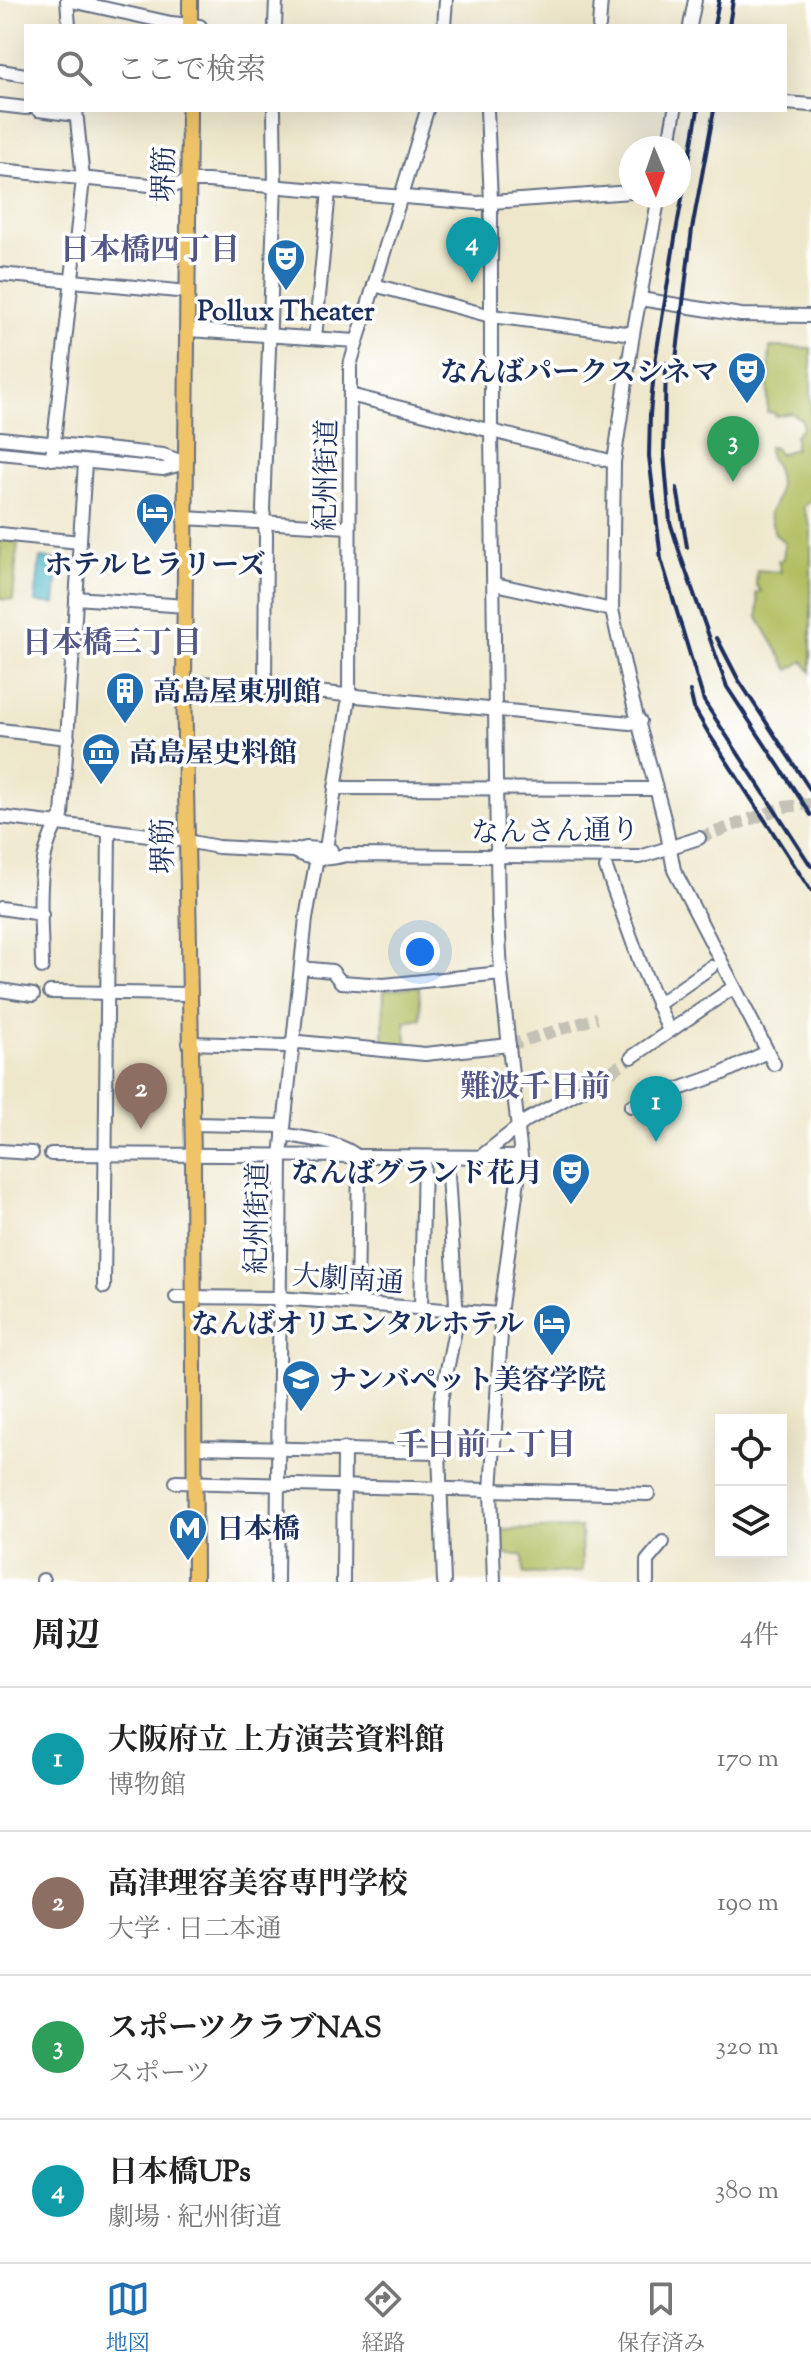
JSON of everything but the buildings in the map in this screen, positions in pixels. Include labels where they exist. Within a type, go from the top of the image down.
[{"type":"main road","points":[[190,0],[190,24]]},
{"type":"main road","name":"堺筋","points":[[189,112],[184,682],[193,1156],[195,1582]]},
{"type":"street","points":[[69,24],[67,0],[181,24]]},
{"type":"street","points":[[275,24],[276,0]]},
{"type":"street","points":[[444,24],[446,0]]},
{"type":"street","points":[[599,24],[601,0]]},
{"type":"street","points":[[690,24],[695,0]]},
{"type":"street","points":[[0,71],[24,75]]},
{"type":"street","points":[[787,103],[811,105]]},
{"type":"street","points":[[0,105],[24,108]]},
{"type":"street","points":[[265,687],[265,522],[275,185],[274,112]]},
{"type":"street","name":"紀州街道","points":[[277,1582],[281,1156],[301,968],[349,697],[350,365],[426,112]]},
{"type":"street","points":[[487,112],[491,202],[491,431],[501,973],[521,1157],[500,1314],[491,1491],[494,1582]]},
{"type":"street","points":[[670,136],[675,112]]},
{"type":"street","points":[[52,459],[83,179],[76,113]]},
{"type":"street","points":[[0,177],[0,170],[170,187],[188,181],[275,185],[491,202],[619,193]]},
{"type":"street","points":[[315,338],[329,191]]},
{"type":"street","points":[[657,208],[633,334],[614,462],[612,610],[669,849],[699,838]]},
{"type":"street","points":[[0,274],[188,292]]},
{"type":"street","points":[[374,285],[491,316],[633,334]]},
{"type":"street","points":[[640,299],[741,315],[811,316]]},
{"type":"street","points":[[188,330],[356,341]]},
{"type":"street","points":[[350,395],[614,462]]},
{"type":"street","points":[[0,438],[163,455],[185,463]]},
{"type":"street","points":[[0,453],[163,469],[185,463]]},
{"type":"street","points":[[42,967],[41,877],[51,832],[62,816],[85,463]]},
{"type":"street","points":[[184,518],[349,527]]},
{"type":"street","points":[[0,534],[80,542]]},
{"type":"street","points":[[495,584],[612,610]]},
{"type":"street","points":[[76,598],[185,606]]},
{"type":"street","points":[[184,682],[265,687],[630,723],[640,721]]},
{"type":"street","points":[[0,730],[68,738]]},
{"type":"street","points":[[335,788],[656,789]]},
{"type":"street","name":"なんさん通り","points":[[0,817],[218,847],[294,851],[306,848],[345,855],[640,857],[669,849],[674,870],[770,1058],[631,1106]]},
{"type":"street","points":[[104,1287],[109,830]]},
{"type":"street","points":[[606,868],[669,1031]]},
{"type":"street","points":[[0,908],[42,914]]},
{"type":"street","points":[[657,1005],[711,967]]},
{"type":"street","points":[[301,968],[332,971],[341,982],[384,985],[501,973]]},
{"type":"street","points":[[632,1057],[734,987]]},
{"type":"street","points":[[0,990],[33,995]]},
{"type":"street","points":[[50,992],[189,994]]},
{"type":"street","points":[[189,1043],[285,1046],[299,1042],[425,1054],[509,1045]]},
{"type":"street","points":[[479,1158],[527,1120],[596,1082]]},
{"type":"street","points":[[192,1124],[284,1130],[337,1146],[359,1158],[357,1303]]},
{"type":"street","points":[[0,1151],[32,1153]]},
{"type":"street","points":[[51,1154],[521,1157]]},
{"type":"street","points":[[421,1307],[424,1157]]},
{"type":"street","points":[[444,1582],[439,1452],[441,1400],[457,1320],[447,1158]]},
{"type":"street","name":"大劇南通","points":[[176,1297],[278,1298],[500,1314]]},
{"type":"street","points":[[194,1447],[439,1452]]},
{"type":"street","points":[[343,1582],[344,1449]]},
{"type":"street","points":[[176,1482],[648,1494]]},
{"type":"street","points":[[647,1582],[647,1561],[663,1542]]},
{"type":"green space","points":[[770,347],[811,348],[811,501],[803,507],[811,528],[811,672],[803,661],[789,670],[758,618],[756,593],[761,591],[756,585],[757,570],[781,572],[778,561],[783,559],[785,543],[775,534],[769,513],[779,484],[768,447],[775,448],[779,454],[795,449],[795,435],[803,427],[802,420],[791,413],[776,416],[767,412]]},
{"type":"green space","points":[[0,540],[18,542],[13,600],[0,599]]},
{"type":"green space","points":[[419,986],[421,1019],[405,1022],[408,1049],[383,1048],[384,990]]},
{"type":"green space","points":[[581,1528],[582,1572],[524,1574],[523,1555],[502,1555],[501,1530]]},
{"type":"water","points":[[40,558],[59,560],[55,604],[35,602]]},
{"type":"tunnel","points":[[699,838],[784,807],[811,804]]},
{"type":"tunnel","points":[[509,1045],[597,1018]]},
{"type":"tunnel","points":[[596,1082],[632,1057]]},
{"type":"railway","points":[[714,24],[719,0]]},
{"type":"railway","points":[[729,24],[733,0]]},
{"type":"railway","points":[[698,112],[655,362],[650,414],[649,456],[661,559],[704,701],[811,866]]},
{"type":"railway","points":[[674,376],[692,229],[714,112]]},
{"type":"railway","points":[[666,363],[664,453],[670,522],[682,560],[727,687],[811,815]]},
{"type":"railway","points":[[677,488],[687,547]]},
{"type":"railway","points":[[717,638],[738,679],[811,791]]},
{"type":"railway","points":[[690,691],[694,708],[709,734],[811,891]]},
{"type":"place","name":"日本橋UPs","points":[[472,283]]},
{"type":"place","name":"Pollux Theater","points":[[286,292]]},
{"type":"place","name":"なんばパークスシネマ","points":[[747,405]]},
{"type":"place","name":"スポーツクラブNAS","points":[[733,482]]},
{"type":"place","name":"ホテルヒラリーズ","points":[[155,546]]},
{"type":"place","name":"高島屋東別館","points":[[125,725]]},
{"type":"place","name":"高島屋史料館","points":[[101,786]]},
{"type":"place","name":"高津理容美容専門学校","points":[[141,1129]]},
{"type":"place","name":"大阪府立 上方演芸資料館","points":[[656,1142]]},
{"type":"place","name":"なんばグランド花月","points":[[571,1206]]},
{"type":"place","name":"なんばオリエンタルホテル","points":[[552,1357]]},
{"type":"place","name":"ナンバペット美容学院","points":[[301,1413]]},
{"type":"place","name":"日本橋","points":[[188,1562]]},
{"type":"district","name":"日本橋四丁目","points":[[150,249]]},
{"type":"district","name":"日本橋三丁目","points":[[112,642]]},
{"type":"district","name":"難波千日前","points":[[535,1086]]},
{"type":"district","name":"千日前二丁目","points":[[486,1444]]}]
